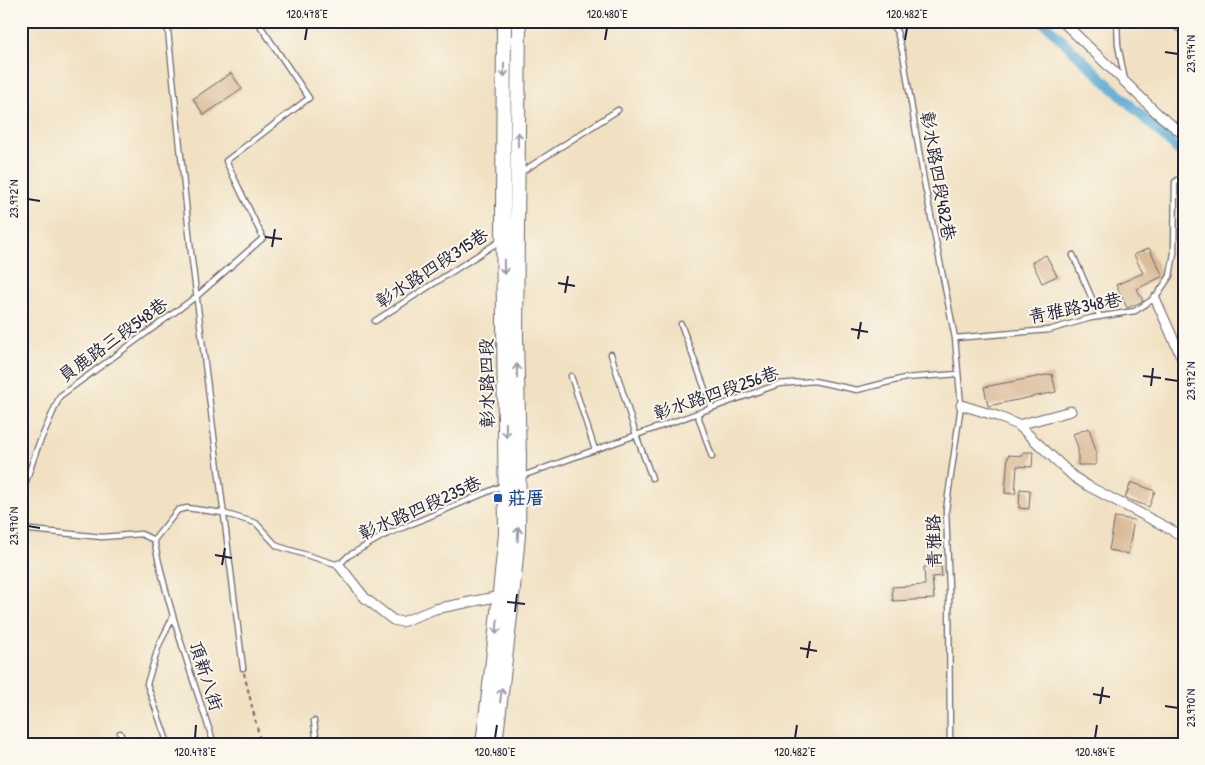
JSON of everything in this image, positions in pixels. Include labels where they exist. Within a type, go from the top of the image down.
[{"type":"main road","name":"彰水路四段","points":[[482,744],[513,481],[516,337],[504,21]]},
{"type":"main road","name":"彰水路四段","points":[[495,744],[518,536],[513,481],[504,238],[517,174],[519,21]]},
{"type":"street","points":[[1062,21],[1158,114],[1184,135]]},
{"type":"street","points":[[1155,298],[1184,363]]},
{"type":"street","points":[[961,404],[1018,425],[1074,477],[1184,537]]},
{"type":"street","points":[[1018,425],[1071,411]]},
{"type":"street","points":[[339,565],[365,598],[393,620],[402,622],[435,609],[500,596]]},
{"type":"lane","points":[[167,21],[178,139],[243,668]]},
{"type":"lane","name":"員鹿路三段548巷","points":[[21,496],[38,446],[60,396],[197,296],[263,238],[226,161],[309,98],[257,21]]},
{"type":"lane","name":"彰水路四段482巷","points":[[888,21],[897,32],[903,54],[924,181],[955,338]]},
{"type":"lane","points":[[1118,21],[1118,45],[1125,82]]},
{"type":"lane","points":[[1166,21],[1181,30]]},
{"type":"lane","points":[[517,174],[618,110]]},
{"type":"lane","name":"青雅路348巷","points":[[955,338],[1049,330],[1091,318],[1135,311],[1155,298],[1170,276],[1174,253],[1175,182],[1184,176]]},
{"type":"lane","name":"彰水路四段315巷","points":[[375,321],[504,238]]},
{"type":"lane","points":[[1073,255],[1100,317]]},
{"type":"lane","points":[[681,324],[712,408]]},
{"type":"lane","name":"青雅路","points":[[950,744],[949,588],[946,510],[961,404],[955,338]]},
{"type":"lane","points":[[611,354],[636,435],[652,478]]},
{"type":"lane","name":"彰水路四段256巷","points":[[513,481],[779,384],[814,381],[857,390],[905,378],[958,374]]},
{"type":"lane","points":[[571,376],[595,450]]},
{"type":"lane","points":[[696,413],[712,457]]},
{"type":"lane","name":"彰水路四段235巷","points":[[339,565],[348,556],[383,536],[513,481]]},
{"type":"lane","points":[[168,744],[147,684],[159,645],[173,617],[154,540],[178,510],[187,508],[223,514],[256,523],[276,546],[339,565]]},
{"type":"lane","points":[[21,529],[102,537],[141,534],[154,540]]},
{"type":"lane","name":"頂新八街","points":[[173,617],[214,744]]},
{"type":"lane","points":[[314,721],[318,744]]},
{"type":"lane","points":[[120,733],[124,744]]},
{"type":"path","points":[[243,668],[261,744]]},
{"type":"building","points":[[231,73],[242,89],[204,115],[193,99]]},
{"type":"building","points":[[1149,248],[1163,276],[1137,289],[1143,301],[1127,308],[1116,285],[1143,273],[1134,255]]},
{"type":"building","points":[[1046,255],[1057,276],[1042,283],[1032,262]]},
{"type":"building","points":[[1052,374],[1056,392],[988,406],[984,387]]},
{"type":"building","points":[[1089,428],[1096,451],[1096,465],[1078,465],[1078,448],[1073,434]]},
{"type":"building","points":[[1023,452],[1033,452],[1032,467],[1017,466],[1015,494],[1005,493],[1008,455],[1023,456]]},
{"type":"building","points":[[1131,482],[1155,491],[1149,507],[1125,498]]},
{"type":"building","points":[[1020,489],[1030,490],[1029,509],[1019,508]]},
{"type":"building","points":[[1115,517],[1134,520],[1128,554],[1109,550]]},
{"type":"building","points":[[941,566],[942,576],[932,577],[934,599],[893,601],[892,587],[925,585],[924,567]]},
{"type":"waterway","points":[[1042,21],[1184,156]]},
{"type":"place","name":"莊厝","points":[[498,498]]}]
